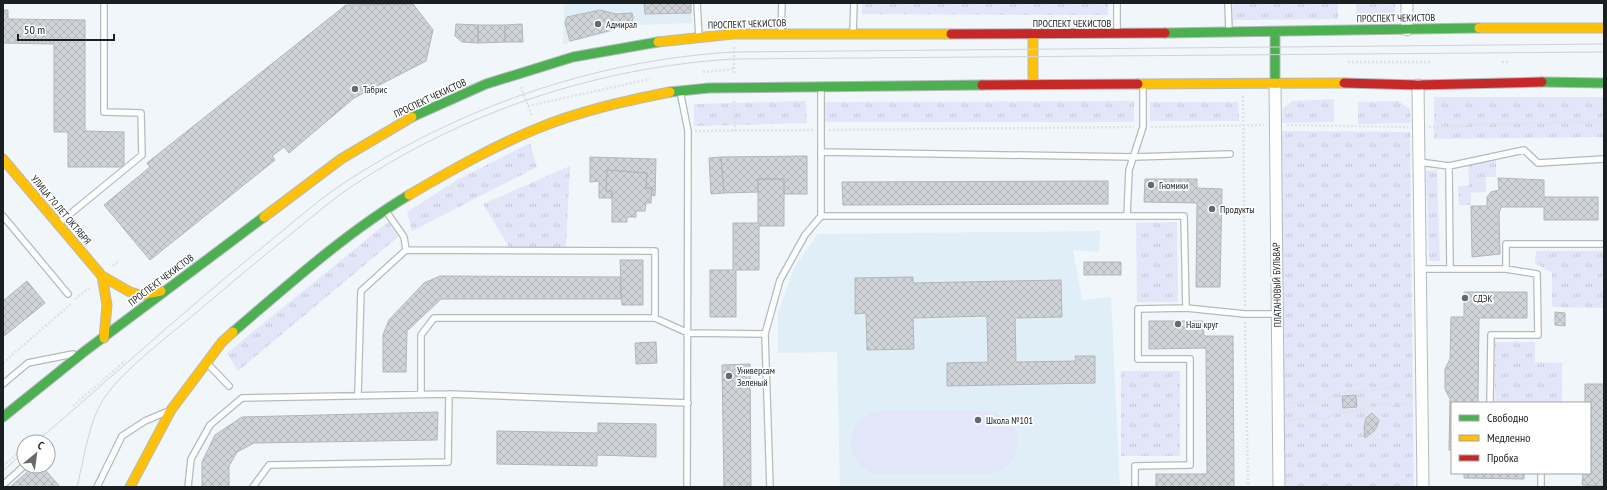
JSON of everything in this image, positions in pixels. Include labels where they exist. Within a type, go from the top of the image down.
[{"type":"main road","name":"ПРОСПЕКТ ЧЕКИСТОВ","points":[[3,417],[85,351],[341,159],[403,121],[486,84],[573,57],[644,44],[699,37],[780,33],[1117,34],[1604,28]]},
{"type":"main road","points":[[1275,32],[1275,83]]},
{"type":"main road","points":[[1033,34],[1033,84]]},
{"type":"main road","points":[[130,487],[171,410],[206,362],[222,342],[293,281],[385,209],[449,171],[536,129],[606,107],[680,90],[709,88],[1033,84],[1143,85],[1275,83],[1418,85],[1510,82],[1604,83]]},
{"type":"main road","name":"УЛИЦА 70 ЛЕТ ОКТЯБРЯ","points":[[3,159],[59,223],[102,276],[130,292],[140,295],[165,290]]},
{"type":"main road","name":"УЛИЦА 70 ЛЕТ ОКТЯБРЯ","points":[[102,276],[107,305],[104,338]]},
{"type":"street","points":[[1406,30],[1407,3]]},
{"type":"street","name":"ПЛАТАНОВЫЙ БУЛЬВАР","points":[[1275,83],[1279,487]]},
{"type":"street","points":[[1418,85],[1423,487]]},
{"type":"lane","points":[[59,223],[142,155],[141,113],[104,112],[104,3]]},
{"type":"lane","points":[[697,3],[699,37]]},
{"type":"lane","points":[[780,33],[782,3]]},
{"type":"lane","points":[[853,34],[854,3]]},
{"type":"lane","points":[[1117,3],[1117,34]]},
{"type":"lane","points":[[1228,3],[1228,33]]},
{"type":"lane","points":[[1127,216],[1129,170],[1143,127],[1143,85]]},
{"type":"lane","points":[[770,487],[765,334],[780,280],[805,235],[821,216],[821,86]]},
{"type":"lane","points":[[680,90],[688,131],[687,487]]},
{"type":"lane","points":[[1419,162],[1450,166],[1524,150],[1538,163],[1604,159]]},
{"type":"lane","points":[[821,152],[1134,157],[1230,154]]},
{"type":"lane","points":[[1450,166],[1450,269]]},
{"type":"lane","points":[[385,209],[404,237],[406,250]]},
{"type":"lane","points":[[3,216],[68,294]]},
{"type":"lane","points":[[821,216],[1184,216],[1186,308]]},
{"type":"lane","points":[[1506,270],[1506,244],[1604,244]]},
{"type":"lane","points":[[358,394],[361,291],[406,250],[655,251],[655,318]]},
{"type":"lane","points":[[1420,269],[1506,270],[1537,274],[1538,335],[1491,335],[1490,402]]},
{"type":"lane","points":[[1135,487],[1135,466],[1190,465],[1190,359],[1138,359],[1138,309],[1186,308],[1245,314],[1278,314]]},
{"type":"lane","points":[[421,394],[421,336],[434,318],[655,318],[688,334],[765,334]]},
{"type":"lane","points":[[3,384],[28,364],[85,351]]},
{"type":"lane","points":[[206,362],[229,386]]},
{"type":"lane","points":[[188,487],[191,459],[210,425],[242,398],[358,394],[449,394],[688,403]]},
{"type":"lane","points":[[253,487],[269,464],[448,462],[449,394]]},
{"type":"lane","points":[[97,487],[122,436],[145,421],[171,410]]},
{"type":"lane","points":[[3,485],[16,473]]},
{"type":"lane","points":[[1541,474],[1541,487]]},
{"type":"path","points":[[1348,62],[1430,62]]},
{"type":"path","points":[[1502,62],[1510,62]]},
{"type":"path","points":[[704,72],[734,70]]},
{"type":"path","points":[[516,74],[536,129]]},
{"type":"path","points":[[528,106],[650,79]]},
{"type":"path","points":[[1243,84],[1248,487]]},
{"type":"path","points":[[3,363],[102,276]]},
{"type":"path","points":[[73,406],[125,361]]},
{"type":"path","points":[[1278,404],[1325,401],[1338,393],[1421,386]]},
{"type":"path","points":[[1279,421],[1326,418],[1339,412],[1360,411],[1375,404],[1422,403]]},
{"type":"path","points":[[3,466],[16,455]]},
{"type":"shaded area","points":[[564,3],[691,3],[692,23],[639,25],[563,44]]},
{"type":"shaded area","name":"Школа №101","points":[[1100,231],[1099,252],[1073,250],[1082,300],[1111,297],[1120,487],[840,487],[837,352],[778,353],[778,313],[795,266],[818,234]]},
{"type":"green space","points":[[862,3],[1108,3],[1108,15],[862,14]]},
{"type":"green space","points":[[1233,3],[1338,3],[1338,19],[1233,20]]},
{"type":"green space","points":[[1356,3],[1395,3],[1395,15],[1356,16]]},
{"type":"green space","points":[[1434,97],[1604,97],[1604,137],[1434,139]]},
{"type":"green space","points":[[1334,99],[1334,122],[1282,123],[1283,108],[1293,101]]},
{"type":"green space","points":[[806,101],[807,123],[694,126],[694,104]]},
{"type":"green space","points":[[1134,101],[1134,122],[825,122],[825,102]]},
{"type":"green space","points":[[1398,101],[1410,109],[1411,123],[1358,124],[1358,102]]},
{"type":"green space","points":[[1150,102],[1238,102],[1239,121],[1150,121]]},
{"type":"green space","points":[[1281,131],[1410,132],[1414,487],[1285,487]]},
{"type":"green space","points":[[530,143],[537,167],[412,231],[407,212],[457,180]]},
{"type":"green space","points":[[1468,157],[1496,157],[1496,177],[1486,177],[1486,192],[1471,193],[1471,205],[1459,205],[1458,186],[1469,186]]},
{"type":"green space","points":[[570,166],[566,247],[509,247],[483,204]]},
{"type":"green space","points":[[1437,170],[1440,261],[1429,261],[1426,171]]},
{"type":"green space","points":[[388,222],[398,237],[238,371],[227,353]]},
{"type":"green space","points":[[1177,222],[1178,302],[1137,302],[1136,223]]},
{"type":"green space","points":[[1536,251],[1604,251],[1602,290],[1604,290],[1604,308],[1552,307],[1552,273],[1535,263]]},
{"type":"green space","points":[[1495,342],[1535,342],[1535,362],[1562,363],[1562,402],[1495,402]]},
{"type":"green space","points":[[1121,371],[1180,371],[1180,456],[1121,456]]},
{"type":"green space","points":[[881,411],[987,411],[1000,415],[1010,422],[1016,432],[1018,442],[1016,453],[1010,463],[1000,470],[987,474],[876,474],[864,469],[856,460],[852,451],[851,440],[854,430],[860,421],[869,414]]},
{"type":"building","points":[[644,3],[691,3],[691,13],[645,14]]},
{"type":"building","points":[[413,4],[433,30],[426,61],[354,98],[289,153],[284,147],[272,156],[275,160],[150,260],[104,205],[150,167],[147,163],[346,5]]},
{"type":"building","points":[[3,10],[8,10],[8,19],[85,20],[85,131],[124,132],[124,167],[68,167],[68,132],[54,132],[54,44],[3,43]]},
{"type":"building","name":"Адмирал","points":[[600,10],[616,14],[632,13],[633,18],[631,25],[570,41],[565,23],[567,17]]},
{"type":"building","points":[[456,24],[478,25],[478,43],[462,42],[455,36]]},
{"type":"building","points":[[522,24],[523,42],[505,42],[505,25]]},
{"type":"building","points":[[478,25],[505,25],[505,42],[478,43]]},
{"type":"building","points":[[807,156],[807,194],[784,194],[784,179],[758,179],[758,192],[724,193],[721,157]]},
{"type":"building","points":[[590,157],[656,159],[655,196],[652,195],[652,188],[646,188],[647,173],[607,170],[606,191],[612,191],[612,198],[599,198],[599,181],[590,182]]},
{"type":"building","points":[[721,157],[724,193],[711,194],[709,158]]},
{"type":"building","points":[[607,170],[647,173],[646,188],[652,188],[651,203],[646,203],[645,211],[636,211],[636,217],[627,217],[627,222],[612,222],[612,191],[606,191]]},
{"type":"building","points":[[1498,178],[1544,180],[1544,197],[1598,197],[1598,220],[1544,220],[1544,207],[1501,207],[1499,214],[1500,254],[1472,257],[1471,206],[1487,206],[1487,197],[1491,192],[1499,190]]},
{"type":"building","points":[[758,179],[784,179],[784,226],[759,226],[759,270],[736,270],[736,317],[710,317],[710,270],[733,270],[733,223],[758,223]]},
{"type":"building","points":[[1145,179],[1197,179],[1197,188],[1222,189],[1220,287],[1196,287],[1197,203],[1144,202]]},
{"type":"building","points":[[1108,181],[1108,204],[843,205],[842,182]]},
{"type":"building","points":[[620,260],[643,260],[643,305],[622,305]]},
{"type":"building","points":[[1084,262],[1121,262],[1121,275],[1084,275]]},
{"type":"building","points":[[440,276],[620,277],[621,299],[441,299],[407,331],[406,372],[383,372],[383,335],[389,320],[424,283]]},
{"type":"building","points":[[913,277],[913,283],[1061,280],[1062,317],[1015,318],[1016,362],[1076,361],[1075,356],[1095,356],[1095,383],[947,386],[947,363],[988,362],[987,316],[913,318],[914,349],[867,350],[866,313],[855,314],[855,278]]},
{"type":"building","points":[[27,281],[45,303],[3,337],[3,301]]},
{"type":"building","points":[[1464,292],[1527,292],[1527,318],[1479,318],[1478,402],[1451,402],[1451,450],[1449,450],[1450,399],[1445,389],[1445,369],[1450,359],[1451,317],[1464,317]]},
{"type":"building","points":[[1555,312],[1565,313],[1565,326],[1555,325]]},
{"type":"building","points":[[1149,321],[1203,321],[1204,336],[1233,336],[1234,487],[1156,487],[1156,474],[1207,474],[1206,348],[1149,349]]},
{"type":"building","points":[[656,342],[657,363],[636,364],[635,343]]},
{"type":"building","points":[[750,364],[751,487],[724,487],[722,365]]},
{"type":"building","points":[[1585,384],[1604,384],[1604,486],[1582,485],[1583,474],[1591,474],[1591,402],[1585,402]]},
{"type":"building","points":[[1356,395],[1357,407],[1343,408],[1342,396]]},
{"type":"building","points":[[438,412],[437,440],[254,443],[237,452],[229,466],[229,487],[202,487],[202,462],[215,435],[242,417]]},
{"type":"building","points":[[1372,413],[1379,420],[1374,431],[1365,438],[1364,428],[1366,418]]},
{"type":"building","points":[[598,423],[656,424],[656,457],[597,455],[597,466],[497,464],[497,431],[598,433]]},
{"type":"building","points":[[25,474],[49,474],[60,487],[10,487]]},
{"type":"building","points":[[1464,474],[1524,474],[1524,479],[1464,478]]},
{"type":"tram line","points":[[45,434],[206,294],[311,207],[341,185],[385,158],[432,133],[479,111],[528,93],[579,77],[630,65],[682,57],[734,52],[1604,44]]},
{"type":"tram line","points":[[77,487],[95,415],[106,395],[117,382],[129,369],[158,344],[326,205],[389,163],[435,139],[482,117],[531,99],[581,84],[631,72],[683,64],[734,59],[1604,52]]},
{"type":"tram line","points":[[3,471],[16,459]]},
{"type":"traffic: fast","points":[[1165,33],[1479,28]]},
{"type":"traffic: fast","points":[[1275,32],[1275,83]]},
{"type":"traffic: fast","points":[[412,117],[486,84],[573,57],[658,42]]},
{"type":"traffic: fast","points":[[1542,82],[1604,83]]},
{"type":"traffic: fast","points":[[670,92],[709,88],[982,85]]},
{"type":"traffic: fast","points":[[233,332],[341,242],[363,225],[409,195]]},
{"type":"traffic: fast","points":[[3,417],[85,351],[264,217]]},
{"type":"traffic: slow","points":[[1479,28],[1604,28]]},
{"type":"traffic: slow","points":[[658,42],[733,34],[951,34]]},
{"type":"traffic: slow","points":[[1033,34],[1033,84]]},
{"type":"traffic: slow","points":[[1138,84],[1344,83]]},
{"type":"traffic: slow","points":[[409,195],[487,151],[536,129],[585,112],[670,92]]},
{"type":"traffic: slow","points":[[264,217],[341,159],[412,117]]},
{"type":"traffic: slow","points":[[3,159],[102,276],[130,292],[140,295],[161,291]]},
{"type":"traffic: slow","points":[[102,276],[107,305],[104,338]]},
{"type":"traffic: slow","points":[[130,487],[171,410],[222,342],[233,332]]},
{"type":"traffic: jam","points":[[951,34],[1165,33]]},
{"type":"traffic: jam","points":[[1344,83],[1418,85],[1542,82]]},
{"type":"traffic: jam","points":[[982,85],[1138,84]]},
{"type":"place","name":"Адмирал","points":[[598,24]]},
{"type":"place","name":"Табрис","points":[[355,89]]},
{"type":"place","name":"Гномики","points":[[1151,185]]},
{"type":"place","name":"Продукты","points":[[1212,209]]},
{"type":"place","name":"СДЭК","points":[[1465,298]]},
{"type":"place","name":"Наш круг","points":[[1178,324]]},
{"type":"place","name":"Универсам Зеленый","points":[[729,376]]},
{"type":"place","name":"Школа №101","points":[[978,420]]}]
